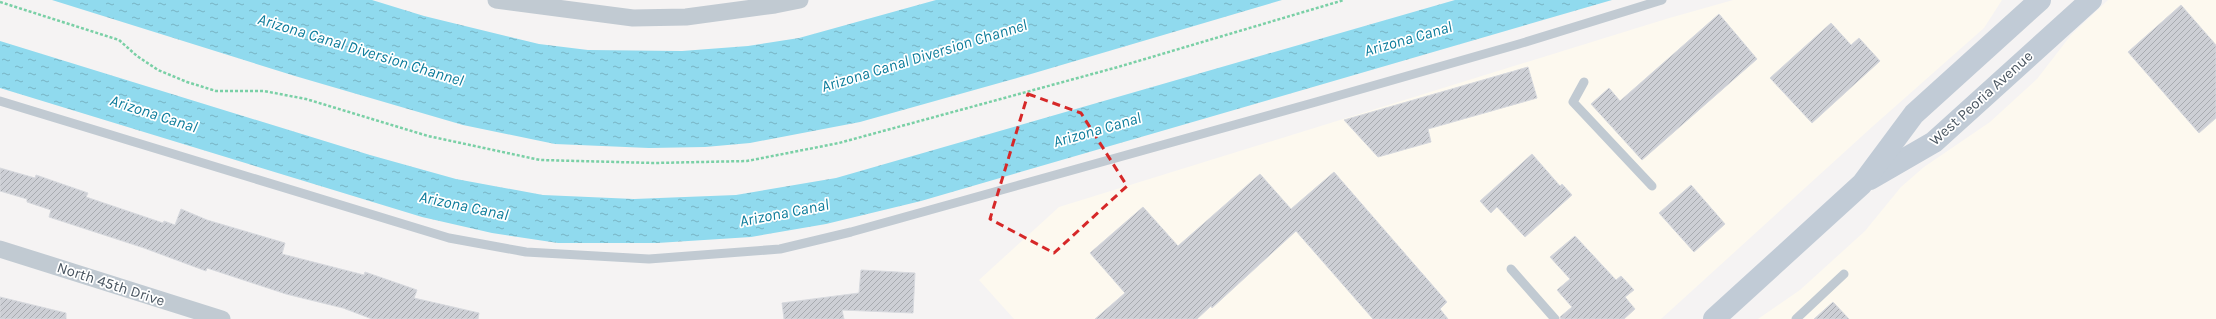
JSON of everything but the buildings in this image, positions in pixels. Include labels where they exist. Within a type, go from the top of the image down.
[{"type":"main road","name":"West Peoria Avenue","points":[[1714,319],[1862,184],[1914,114],[2040,0]]},
{"type":"main road","name":"West Peoria Avenue","points":[[1862,184],[1934,142],[2091,0]]},
{"type":"street","points":[[496,0],[633,18],[686,17],[762,7],[800,0]]},
{"type":"street","name":"North 45th Drive","points":[[0,249],[214,318]]},
{"type":"lane","points":[[0,101],[449,238],[526,252],[649,259],[780,249],[851,232],[1331,98],[1519,44],[1662,0]]},
{"type":"lane","points":[[1584,82],[1573,102],[1652,186]]},
{"type":"lane","points":[[1511,269],[1555,319]]},
{"type":"lane","points":[[1796,319],[1844,274]]},
{"type":"path","points":[[0,2],[118,40],[137,56],[158,70],[187,82],[216,91],[264,91],[306,99],[428,136],[540,160],[654,163],[747,161],[839,143],[1118,67],[1344,0]]},
{"type":"highlighted area","points":[[1028,94],[1081,113],[1127,186],[1054,253],[990,219]]},
{"type":"shaded area","points":[[1733,0],[2002,0],[1984,28],[1872,127],[1661,319],[1014,319],[979,280],[1059,207],[1666,19]]},
{"type":"shaded area","points":[[2108,0],[2216,0],[2216,319],[1758,319],[1800,290],[1865,231],[1901,187],[1924,167],[1990,122],[2037,79],[2071,35]]},
{"type":"water","name":"Arizona Canal Diversion Channel","points":[[52,0],[372,0],[424,16],[539,44],[588,50],[682,51],[748,46],[799,38],[936,0],[1282,0],[1031,74],[860,122],[750,143],[705,147],[649,148],[555,144],[463,125],[295,76]]},
{"type":"water","name":"Arizona Canal","points":[[1455,0],[1612,0],[921,201],[826,224],[751,237],[657,243],[558,243],[492,233],[422,217],[0,88],[0,41],[370,155],[456,179],[543,195],[634,199],[736,195],[836,178]]}]
